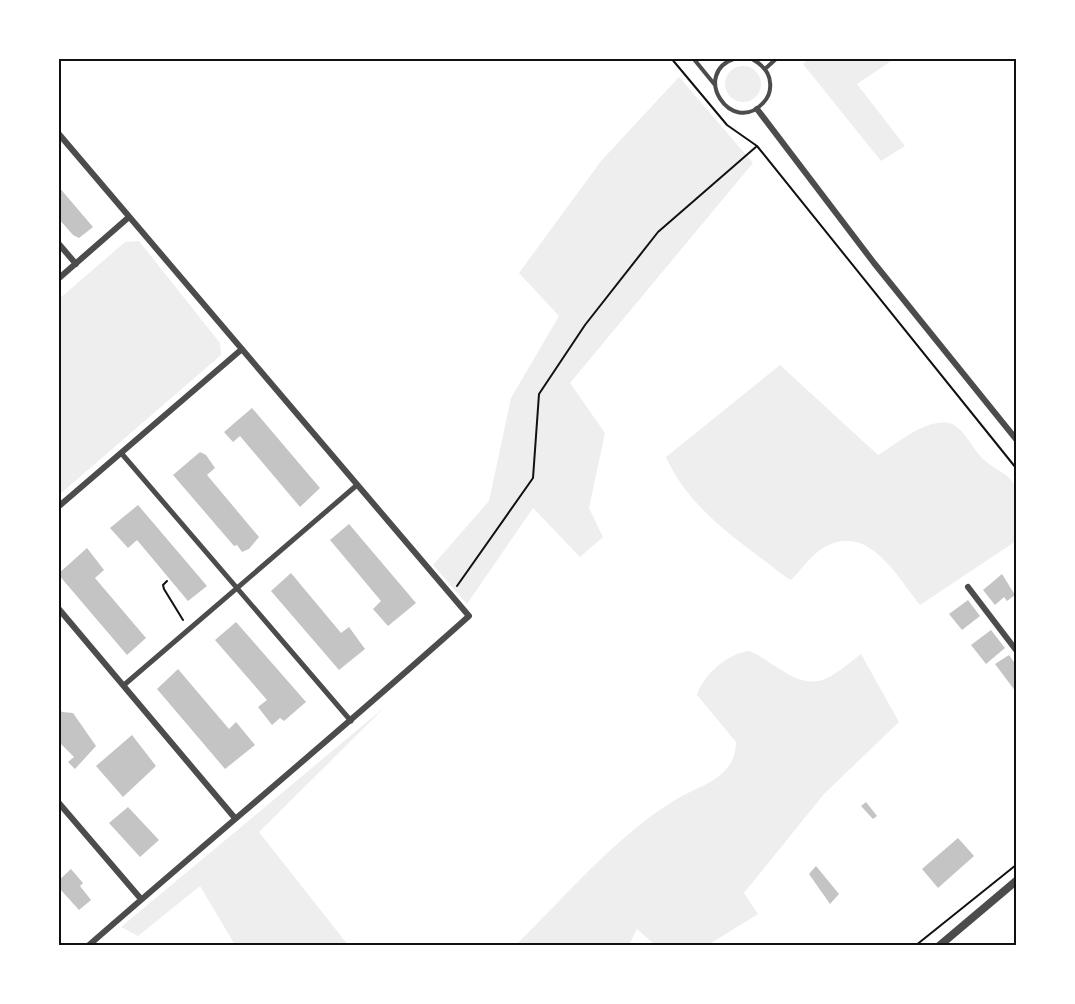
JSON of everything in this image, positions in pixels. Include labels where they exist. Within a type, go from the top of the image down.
[{"type":"street","points":[[757,109],[874,263],[1017,439]]},
{"type":"street","points":[[58,133],[469,616],[351,721],[234,817],[88,945]]},
{"type":"street","points":[[58,279],[129,217]]},
{"type":"street","points":[[58,243],[76,264]]},
{"type":"street","points":[[58,507],[242,349]]},
{"type":"street","points":[[122,453],[351,721]]},
{"type":"street","points":[[124,685],[357,485]]},
{"type":"street","points":[[968,587],[1017,650]]},
{"type":"street","points":[[58,608],[234,817]]},
{"type":"street","points":[[58,802],[141,899]]},
{"type":"street","points":[[939,945],[1017,881]]},
{"type":"lane","points":[[693,58],[715,85],[717,94],[727,108],[744,113],[757,109],[770,92],[769,76],[765,69],[756,60],[750,58]]},
{"type":"lane","points":[[715,85],[719,70],[736,58]]},
{"type":"lane","points":[[765,69],[777,58]]},
{"type":"path","points":[[671,58],[727,125],[757,146],[1017,468]]},
{"type":"path","points":[[449,594],[462,582],[533,478],[539,394],[585,325],[658,232],[757,146]]},
{"type":"path","points":[[167,581],[162,585],[170,603],[183,621],[187,618],[194,626]]},
{"type":"path","points":[[915,945],[1017,865]]},
{"type":"shaded area","points":[[808,59],[894,59],[857,84],[905,146],[881,161],[803,64]]},
{"type":"shaded area","points":[[743,66],[755,72],[761,84],[755,96],[743,102],[731,96],[725,84],[731,72]]},
{"type":"shaded area","points":[[679,77],[753,163],[570,383],[605,433],[589,508],[603,537],[580,557],[533,508],[467,604],[433,565],[489,501],[511,398],[559,316],[519,273],[601,161]]},
{"type":"shaded area","points":[[139,241],[220,343],[221,355],[59,495],[59,299],[125,242]]},
{"type":"shaded area","points":[[780,365],[878,455],[921,428],[940,423],[954,425],[987,463],[1007,476],[1014,485],[1018,502],[1016,541],[920,605],[878,554],[852,541],[836,542],[820,550],[791,580],[779,572],[707,514],[684,487],[666,457]]},
{"type":"shaded area","points":[[749,651],[791,676],[813,682],[831,676],[861,654],[899,722],[824,794],[744,893],[758,914],[708,945],[655,945],[637,929],[629,945],[516,945],[598,861],[621,841],[667,805],[715,779],[728,768],[735,752],[736,742],[697,695],[700,687],[717,666],[733,656]]},
{"type":"shaded area","points":[[385,707],[259,832],[348,945],[235,945],[200,886],[138,936],[121,927]]},
{"type":"building","points":[[58,186],[93,227],[79,238],[73,235],[58,218]]},
{"type":"building","points":[[252,408],[320,488],[300,507],[240,436],[233,442],[224,432]]},
{"type":"building","points":[[200,452],[206,455],[215,468],[207,475],[259,537],[249,549],[242,552],[237,545],[234,546],[173,475]]},
{"type":"building","points":[[138,505],[207,586],[188,601],[137,540],[128,548],[110,528]]},
{"type":"building","points":[[349,524],[416,603],[388,626],[373,609],[381,601],[330,540]]},
{"type":"building","points":[[87,548],[104,570],[95,578],[146,638],[127,655],[58,574]]},
{"type":"building","points":[[291,573],[341,633],[349,627],[365,649],[339,670],[271,591]]},
{"type":"building","points":[[1002,574],[1015,595],[1007,601],[1004,597],[995,605],[983,590]]},
{"type":"building","points":[[968,600],[980,616],[962,630],[949,614]]},
{"type":"building","points":[[236,622],[306,702],[284,721],[280,718],[272,725],[258,707],[267,700],[215,640]]},
{"type":"building","points":[[991,630],[1005,648],[986,664],[971,645]]},
{"type":"building","points":[[1009,655],[1016,665],[1016,692],[995,664]]},
{"type":"building","points":[[178,669],[229,729],[236,722],[255,745],[225,769],[157,689]]},
{"type":"building","points":[[58,708],[62,712],[73,713],[96,746],[75,769],[68,762],[74,757],[58,741]]},
{"type":"building","points":[[132,735],[156,766],[123,797],[96,766]]},
{"type":"building","points":[[866,802],[877,816],[873,819],[861,806]]},
{"type":"building","points":[[128,807],[159,840],[140,857],[109,823]]},
{"type":"building","points":[[958,838],[974,856],[938,888],[922,869]]},
{"type":"building","points":[[816,866],[839,894],[830,904],[809,874]]},
{"type":"building","points":[[71,869],[83,883],[80,886],[91,900],[79,910],[60,889],[58,891],[58,881]]}]
